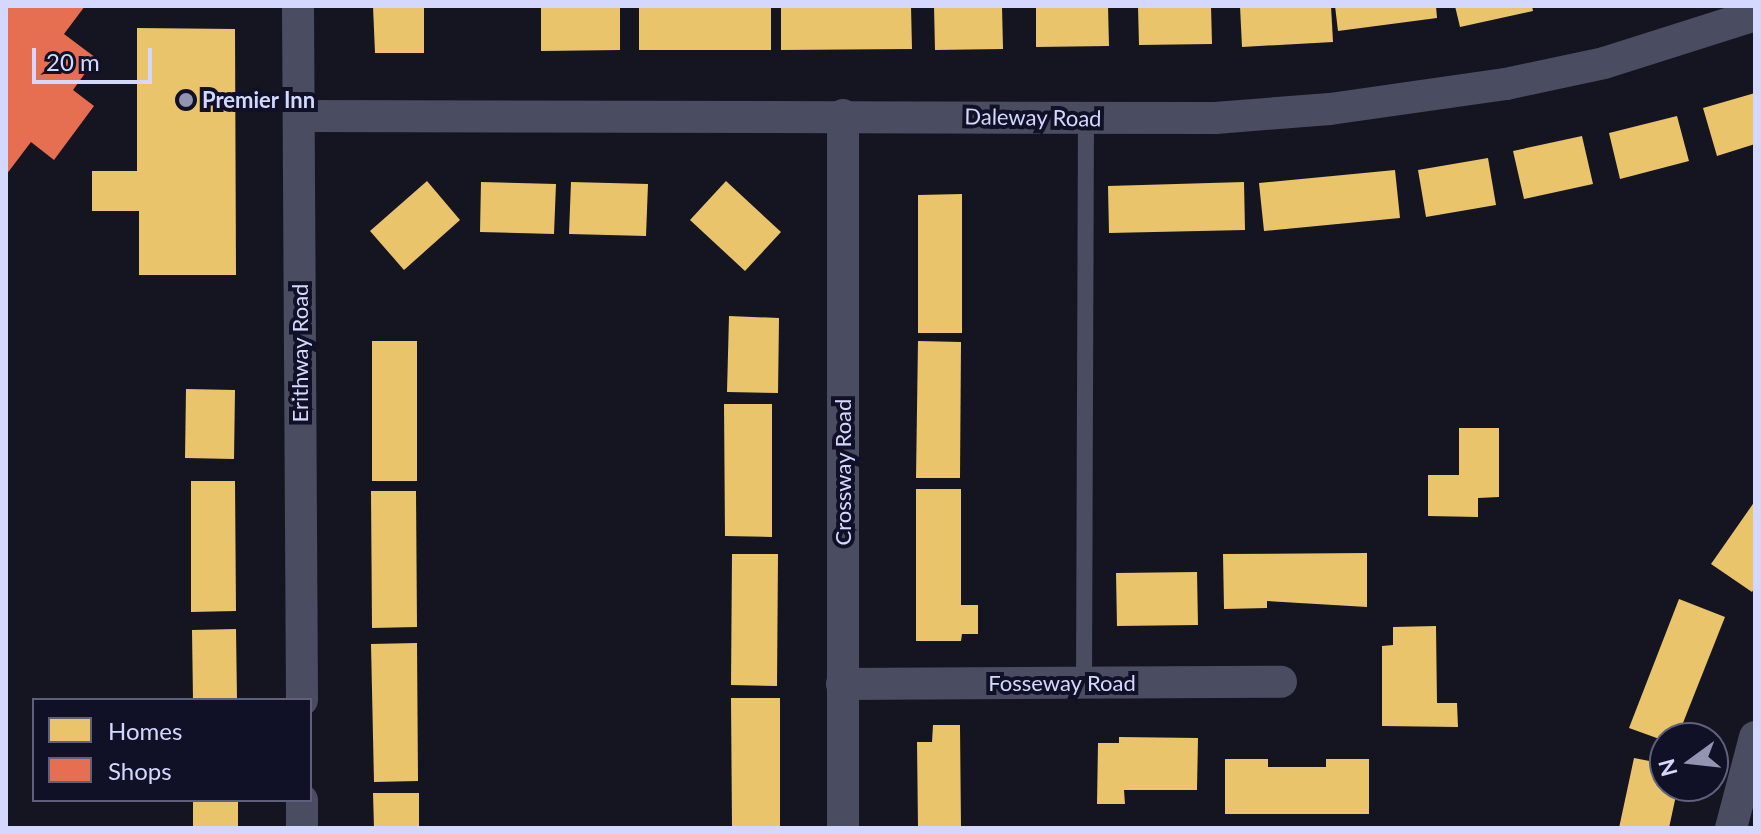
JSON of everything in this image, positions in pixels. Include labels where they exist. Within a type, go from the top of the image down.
[{"type":"street","name":"Erithway Road","points":[[298,6],[302,698]]},
{"type":"street","name":"Daleway Road","points":[[299,116],[1215,118],[1419,98],[1604,63],[1755,15]]},
{"type":"street","name":"Crossway Road","points":[[843,115],[843,828]]},
{"type":"street","name":"Fosseway Road","points":[[842,684],[1281,682]]},
{"type":"street","points":[[1731,828],[1755,737]]},
{"type":"street","points":[[302,802],[302,828]]},
{"type":"lane","points":[[1084,683],[1086,118]]},
{"type":"building: Homes","points":[[373,6],[424,6],[424,53],[375,53]]},
{"type":"building: Homes","points":[[541,6],[620,6],[620,50],[541,51]]},
{"type":"building: Homes","points":[[639,6],[771,6],[771,50],[639,50]]},
{"type":"building: Homes","points":[[781,6],[911,6],[912,49],[781,50]]},
{"type":"building: Homes","points":[[934,6],[1002,6],[1003,49],[935,50]]},
{"type":"building: Homes","points":[[1036,6],[1108,6],[1109,46],[1036,47]]},
{"type":"building: Homes","points":[[1138,6],[1211,6],[1212,44],[1139,45]]},
{"type":"building: Homes","points":[[1240,6],[1331,6],[1333,42],[1242,47]]},
{"type":"building: Homes","points":[[1335,6],[1436,6],[1437,18],[1338,31]]},
{"type":"building: Homes","points":[[1455,6],[1532,6],[1533,11],[1460,27]]},
{"type":"building: Homes","name":"Premier Inn","points":[[137,28],[235,29],[236,275],[139,275],[139,211],[92,211],[92,171],[137,171]]},
{"type":"building: Homes","points":[[1755,93],[1755,144],[1717,156],[1703,108]]},
{"type":"building: Homes","points":[[1677,116],[1689,161],[1620,179],[1609,133]]},
{"type":"building: Homes","points":[[1582,136],[1593,184],[1524,199],[1513,151]]},
{"type":"building: Homes","points":[[1488,158],[1496,205],[1426,217],[1418,170]]},
{"type":"building: Homes","points":[[1395,170],[1400,218],[1264,231],[1259,183]]},
{"type":"building: Homes","points":[[427,181],[460,220],[404,270],[370,231]]},
{"type":"building: Homes","points":[[726,181],[781,232],[745,271],[690,220]]},
{"type":"building: Homes","points":[[481,182],[556,184],[554,234],[480,232]]},
{"type":"building: Homes","points":[[571,182],[648,184],[646,236],[569,234]]},
{"type":"building: Homes","points":[[1244,182],[1245,230],[1109,233],[1108,186]]},
{"type":"building: Homes","points":[[962,194],[962,333],[918,333],[918,195]]},
{"type":"building: Homes","points":[[729,316],[779,318],[778,393],[727,392]]},
{"type":"building: Homes","points":[[372,341],[417,341],[417,481],[372,481]]},
{"type":"building: Homes","points":[[918,341],[961,342],[960,478],[916,478]]},
{"type":"building: Homes","points":[[186,389],[235,390],[234,459],[185,458]]},
{"type":"building: Homes","points":[[724,404],[772,404],[772,537],[725,536]]},
{"type":"building: Homes","points":[[1459,428],[1499,428],[1499,497],[1478,498],[1478,517],[1428,516],[1428,475],[1459,475]]},
{"type":"building: Homes","points":[[191,481],[235,481],[236,611],[191,612]]},
{"type":"building: Homes","points":[[916,489],[961,489],[961,605],[978,605],[978,634],[962,634],[961,641],[916,641]]},
{"type":"building: Homes","points":[[371,491],[416,491],[417,627],[372,628]]},
{"type":"building: Homes","points":[[1755,501],[1755,587],[1752,592],[1711,564]]},
{"type":"building: Homes","points":[[1367,553],[1367,607],[1267,601],[1267,608],[1224,609],[1223,554]]},
{"type":"building: Homes","points":[[732,554],[778,554],[777,686],[731,685]]},
{"type":"building: Homes","points":[[1197,572],[1198,625],[1117,626],[1116,573]]},
{"type":"building: Homes","points":[[1679,599],[1725,617],[1683,722],[1649,722],[1649,735],[1629,728]]},
{"type":"building: Homes","points":[[1436,626],[1437,703],[1457,703],[1458,727],[1382,726],[1382,646],[1393,645],[1393,627]]},
{"type":"building: Homes","points":[[236,629],[237,698],[193,698],[192,630]]},
{"type":"building: Homes","points":[[417,643],[418,781],[374,782],[371,644]]},
{"type":"building: Homes","points":[[731,698],[780,698],[780,828],[732,828]]},
{"type":"building: Homes","points":[[933,725],[960,725],[961,828],[918,828],[917,742],[932,742]]},
{"type":"building: Homes","points":[[1119,737],[1198,738],[1197,790],[1124,790],[1125,804],[1097,804],[1098,743],[1119,743]]},
{"type":"building: Homes","points":[[1634,758],[1649,761],[1649,802],[1675,802],[1669,828],[1619,828]]},
{"type":"building: Homes","points":[[1225,759],[1268,759],[1268,767],[1326,767],[1326,759],[1369,759],[1369,814],[1225,814]]},
{"type":"building: Homes","points":[[373,793],[419,793],[419,828],[374,828]]},
{"type":"building: Homes","points":[[193,802],[238,802],[238,828],[193,828]]},
{"type":"building: Shops","points":[[6,6],[85,6],[64,34],[96,58],[73,90],[94,106],[54,160],[31,142],[6,175]]},
{"type":"place","name":"Premier Inn","points":[[186,100]]}]
